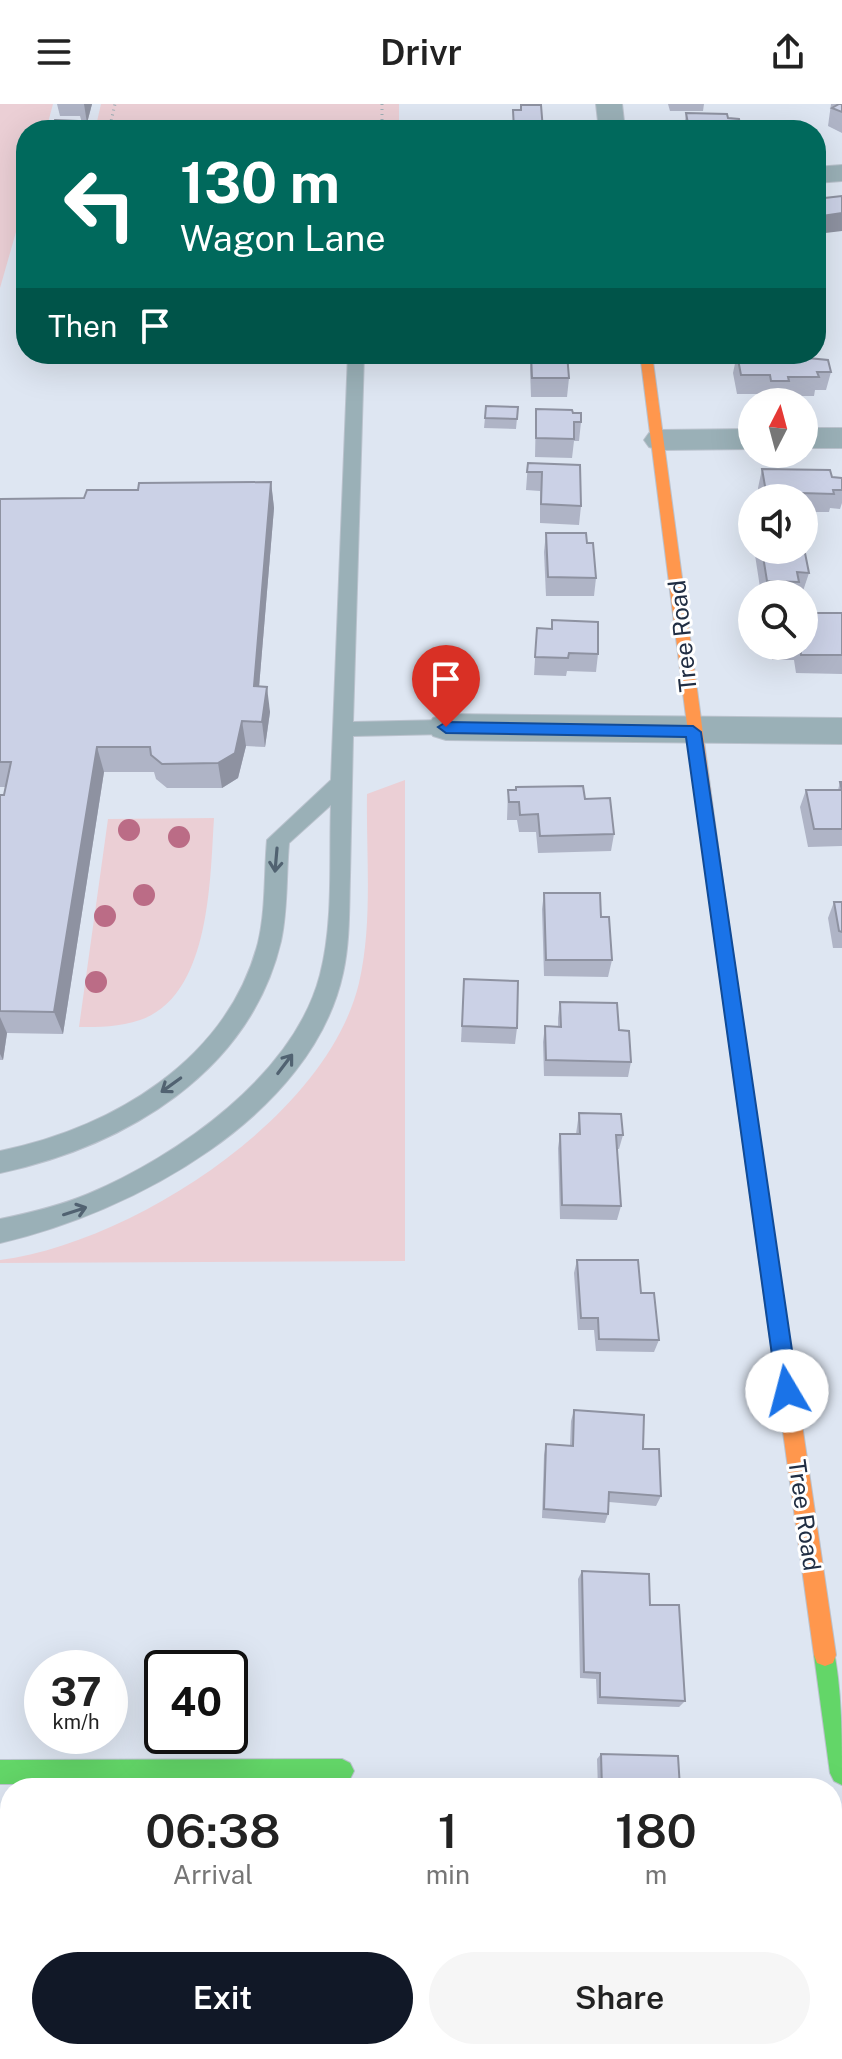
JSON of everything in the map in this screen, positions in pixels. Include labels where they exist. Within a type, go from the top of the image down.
[{"type":"street","name":"Tree Road","points":[[648,364],[660,440],[693,732],[842,1773]]},
{"type":"street","points":[[818,438],[842,438]]},
{"type":"street","points":[[660,440],[738,439]]},
{"type":"street","points":[[446,727],[693,732],[842,731]]},
{"type":"street","points":[[13,1778],[342,1771]]},
{"type":"lane","points":[[0,1231],[23,1228],[90,1206],[151,1175],[216,1132],[267,1088],[309,1032],[331,979],[337,928],[356,364]]},
{"type":"lane","points":[[343,729],[446,727]]},
{"type":"lane","points":[[0,1162],[32,1157],[98,1133],[195,1067],[232,1027],[255,983],[270,941],[278,840],[342,783]]},
{"type":"shaded area","points":[[0,104],[53,104],[49,120],[16,120],[16,232],[0,288]]},
{"type":"shaded area","points":[[101,104],[399,104],[399,120],[97,120]]},
{"type":"shaded area","points":[[405,780],[405,1261],[0,1263],[0,1260],[52,1249],[107,1229],[163,1200],[217,1166],[266,1125],[308,1081],[340,1033],[359,983],[366,937],[367,794]]},
{"type":"shaded area","points":[[214,818],[208,902],[194,961],[181,987],[163,1007],[140,1020],[102,1027],[79,1027],[108,819]]},
{"type":"building","points":[[842,104],[842,112],[832,108]]},
{"type":"building","points":[[521,105],[541,105],[542,120],[514,120],[513,110],[521,110]]},
{"type":"building","points":[[686,113],[727,114],[728,118],[739,120],[687,120]]},
{"type":"building","points":[[842,196],[842,213],[826,215],[826,198]]},
{"type":"building","points":[[826,360],[831,372],[817,372],[819,377],[788,377],[789,381],[771,381],[770,375],[741,375],[739,364],[826,364]]},
{"type":"building","points":[[531,364],[568,364],[569,378],[532,378]]},
{"type":"building","points":[[486,406],[518,407],[517,419],[485,418]]},
{"type":"building","points":[[536,409],[581,413],[581,422],[574,422],[574,439],[536,438]]},
{"type":"building","points":[[528,463],[580,465],[581,506],[541,504],[542,472],[527,472]]},
{"type":"building","points":[[762,469],[830,470],[832,477],[842,478],[842,490],[833,490],[834,494],[818,494],[818,484],[765,484]]},
{"type":"building","points":[[271,482],[254,686],[267,687],[262,722],[242,721],[235,753],[218,763],[162,764],[151,755],[150,747],[97,747],[54,1012],[0,1011],[0,795],[4,795],[11,762],[0,762],[0,499],[84,498],[87,490],[138,490],[139,483]]},
{"type":"building","points":[[546,533],[586,533],[587,543],[593,543],[596,578],[548,577]]},
{"type":"building","points":[[764,564],[807,564],[809,573],[797,572],[799,580],[767,580]]},
{"type":"building","points":[[818,613],[842,613],[842,655],[818,655]]},
{"type":"building","points":[[552,620],[598,622],[598,654],[569,653],[568,658],[535,657],[537,628],[552,629]]},
{"type":"building","points":[[583,786],[585,799],[610,798],[614,834],[540,836],[538,814],[520,815],[519,802],[509,802],[508,790],[516,790],[516,787]]},
{"type":"building","points":[[806,790],[842,790],[842,829],[814,829]]},
{"type":"building","points":[[544,893],[600,893],[601,917],[609,917],[612,960],[546,960]]},
{"type":"building","points":[[834,902],[842,902],[842,932],[839,931]]},
{"type":"building","points":[[464,979],[518,981],[517,1028],[462,1026]]},
{"type":"building","points":[[560,1002],[617,1003],[619,1030],[629,1031],[631,1062],[546,1060],[545,1026],[561,1027]]},
{"type":"building","points":[[579,1113],[621,1114],[623,1135],[616,1135],[621,1206],[562,1205],[560,1134],[580,1134]]},
{"type":"building","points":[[577,1260],[638,1260],[641,1293],[654,1293],[659,1340],[599,1339],[598,1318],[581,1318]]},
{"type":"building","points":[[574,1410],[644,1415],[643,1449],[659,1449],[661,1496],[609,1492],[608,1514],[544,1509],[546,1444],[573,1446]]},
{"type":"building","points":[[582,1571],[649,1574],[650,1605],[679,1605],[685,1701],[600,1697],[600,1673],[584,1672]]},
{"type":"building","points":[[601,1754],[678,1756],[679,1778],[602,1778]]},
{"type":"traffic: fast","points":[[825,1655],[842,1773]]},
{"type":"traffic: fast","points":[[0,1772],[342,1771]]},
{"type":"traffic: slow","points":[[647,364],[717,898]]},
{"type":"traffic: slow","points":[[756,1173],[825,1655]]},
{"type":"traffic: jam","points":[[717,898],[756,1173]]},
{"type":"route","points":[[446,727],[693,732],[787,1391]]}]
